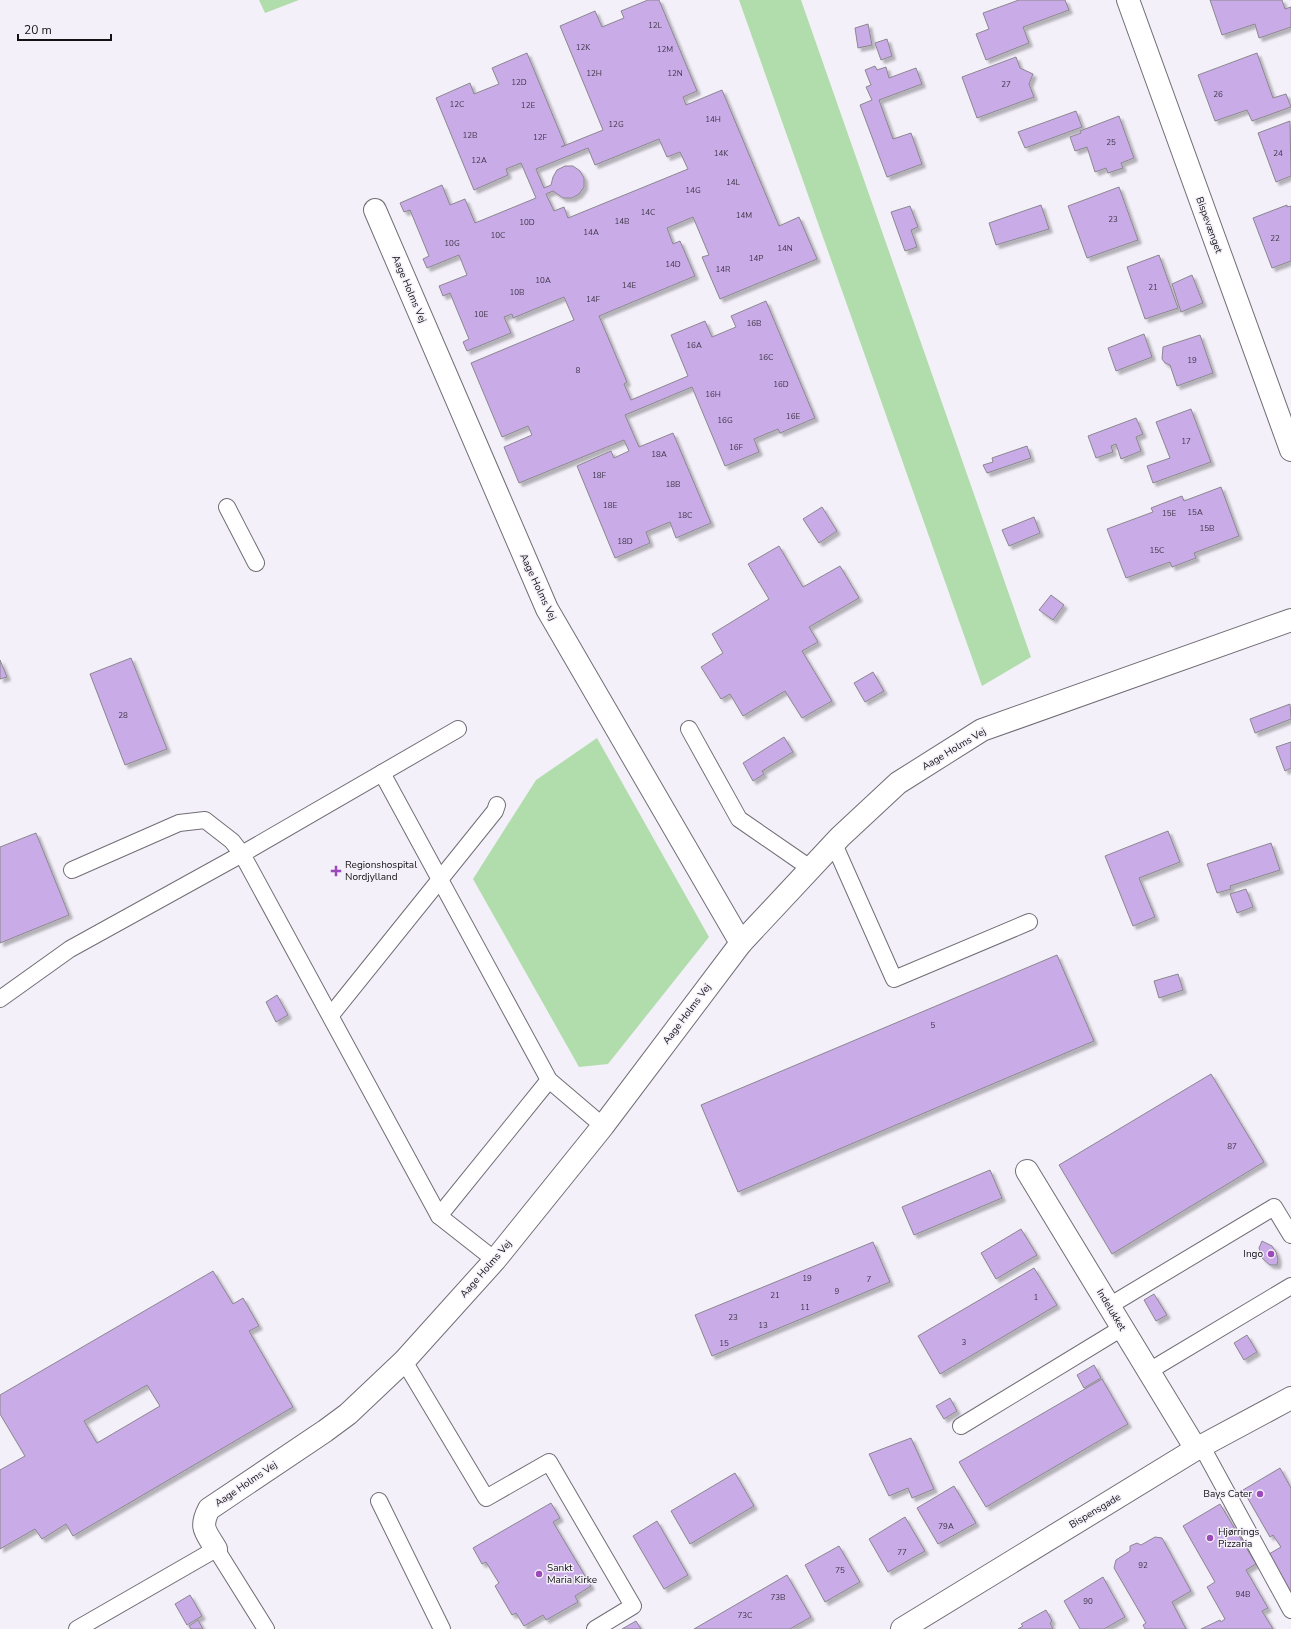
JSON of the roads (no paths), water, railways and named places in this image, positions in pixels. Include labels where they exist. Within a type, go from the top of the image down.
[{"type":"street","name":"Bispevænget","points":[[1128,0],[1291,450]]},
{"type":"street","name":"Aage Holms Vej","points":[[375,210],[547,609],[741,943]]},
{"type":"street","name":"Aage Holms Vej","points":[[216,1549],[204,1530],[203,1520],[209,1509],[348,1414],[404,1360],[495,1260],[603,1126],[741,943],[810,868],[898,783],[982,730],[1291,620]]},
{"type":"street","name":"Indelukket","points":[[1027,1171],[1122,1328],[1199,1448]]},
{"type":"street","name":"Bispensgade","points":[[902,1629],[1199,1448],[1291,1398]]},
{"type":"lane","points":[[227,507],[256,563]]},
{"type":"lane","points":[[0,999],[70,949],[242,854],[458,729]]},
{"type":"lane","points":[[688,729],[739,819],[810,868]]},
{"type":"lane","points":[[382,773],[549,1080],[603,1126]]},
{"type":"lane","points":[[331,1015],[495,811],[497,805]]},
{"type":"lane","points":[[72,870],[179,823],[206,820],[232,841],[242,854],[331,1015],[439,1216],[495,1260]]},
{"type":"lane","points":[[834,844],[894,979],[1029,922]]},
{"type":"lane","points":[[439,1216],[549,1080]]},
{"type":"lane","points":[[1109,1306],[1274,1207],[1291,1235]]},
{"type":"lane","points":[[1149,1371],[1291,1286]]},
{"type":"lane","points":[[961,1426],[1122,1328]]},
{"type":"lane","points":[[404,1360],[486,1498],[549,1462],[633,1606],[595,1629]]},
{"type":"lane","points":[[1199,1448],[1291,1610]]},
{"type":"lane","points":[[379,1501],[442,1629]]},
{"type":"lane","points":[[77,1629],[216,1549],[266,1629]]},
{"type":"place","name":"Regionshospital Nordjylland","points":[[336,871]]},
{"type":"place","name":"Ingo","points":[[1271,1254]]},
{"type":"place","name":"Bays Cater","points":[[1260,1494]]},
{"type":"place","name":"Hjørrings Pizzaria","points":[[1210,1538]]},
{"type":"place","name":"Sankt Maria Kirke","points":[[539,1574]]}]
